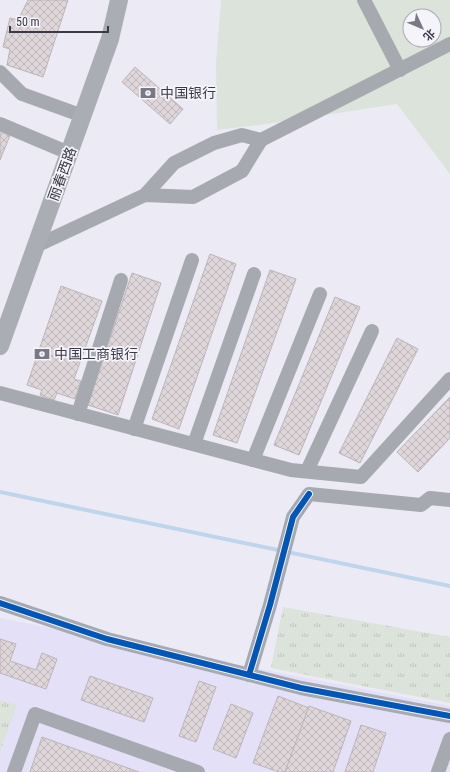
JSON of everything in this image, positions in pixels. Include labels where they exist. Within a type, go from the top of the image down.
[{"type":"main road","name":"丽春西路","points":[[0,313],[64,151],[77,114],[99,36],[107,0]]},
{"type":"main road","name":"丽春西路","points":[[77,114],[110,39],[119,0]]},
{"type":"main road","name":"丽春西路","points":[[0,346],[36,246],[64,151]]},
{"type":"street","points":[[364,0],[400,70]]},
{"type":"street","points":[[145,195],[193,197],[242,171],[261,140],[450,44]]},
{"type":"street","points":[[0,72],[22,94],[77,114]]},
{"type":"street","points":[[0,124],[64,151]]},
{"type":"street","points":[[36,246],[145,195],[174,163],[214,143],[242,135],[261,140]]},
{"type":"street","points":[[134,428],[192,260]]},
{"type":"street","points":[[194,444],[254,274]]},
{"type":"street","points":[[78,414],[121,280]]},
{"type":"street","points":[[253,460],[320,294]]},
{"type":"street","points":[[307,471],[372,331]]},
{"type":"street","points":[[0,393],[291,470],[361,477],[450,379]]},
{"type":"street","points":[[249,675],[271,601],[293,517],[309,494],[422,505],[430,498],[450,500]]},
{"type":"street","points":[[0,603],[107,639],[249,675],[301,688],[450,716]]},
{"type":"street","points":[[14,772],[35,714],[198,772]]},
{"type":"street","points":[[438,772],[450,739]]},
{"type":"shaded area","points":[[0,618],[450,706],[450,772],[0,772]]},
{"type":"green space","points":[[221,0],[450,0],[450,174],[397,104],[217,130],[216,64]]},
{"type":"green space","points":[[283,607],[450,637],[450,703],[271,668]]},
{"type":"green space","points":[[0,700],[17,705],[0,752]]},
{"type":"building","points":[[28,0],[68,0],[43,77],[7,65],[10,49],[3,47],[10,18],[18,20]]},
{"type":"building","points":[[135,67],[183,109],[170,124],[122,82]]},
{"type":"building","points":[[0,129],[11,133],[0,160]]},
{"type":"building","points":[[210,254],[236,264],[179,429],[152,419]]},
{"type":"building","points":[[270,270],[296,279],[237,443],[213,435]]},
{"type":"building","points":[[132,273],[161,283],[118,415],[88,405]]},
{"type":"building","points":[[61,286],[102,301],[74,379],[81,381],[75,399],[57,393],[54,400],[40,395],[42,390],[27,385]]},
{"type":"building","points":[[335,297],[360,307],[299,455],[274,445]]},
{"type":"building","points":[[397,338],[418,349],[360,463],[339,453]]},
{"type":"building","points":[[450,397],[450,438],[418,472],[397,452]]},
{"type":"building","points":[[0,639],[16,644],[10,661],[36,670],[42,653],[57,659],[46,689],[0,673]]},
{"type":"building","points":[[90,676],[153,698],[144,722],[81,700]]},
{"type":"building","points":[[199,681],[216,687],[196,742],[179,736]]},
{"type":"building","points":[[278,696],[309,708],[285,772],[279,772],[253,763]]},
{"type":"building","points":[[231,704],[253,713],[236,758],[213,749]]},
{"type":"building","points":[[309,706],[351,721],[333,772],[285,772]]},
{"type":"building","points":[[361,725],[386,733],[373,772],[345,772]]},
{"type":"building","points":[[42,737],[139,772],[30,772]]},
{"type":"waterway","points":[[0,492],[450,586]]},
{"type":"cycle path","points":[[249,675],[270,605],[293,517],[309,494]]},
{"type":"cycle path","points":[[0,603],[107,639],[301,688],[450,716]]},
{"type":"place","name":"中国银行","points":[[148,93]]},
{"type":"place","name":"中国工商银行","points":[[42,354]]}]
